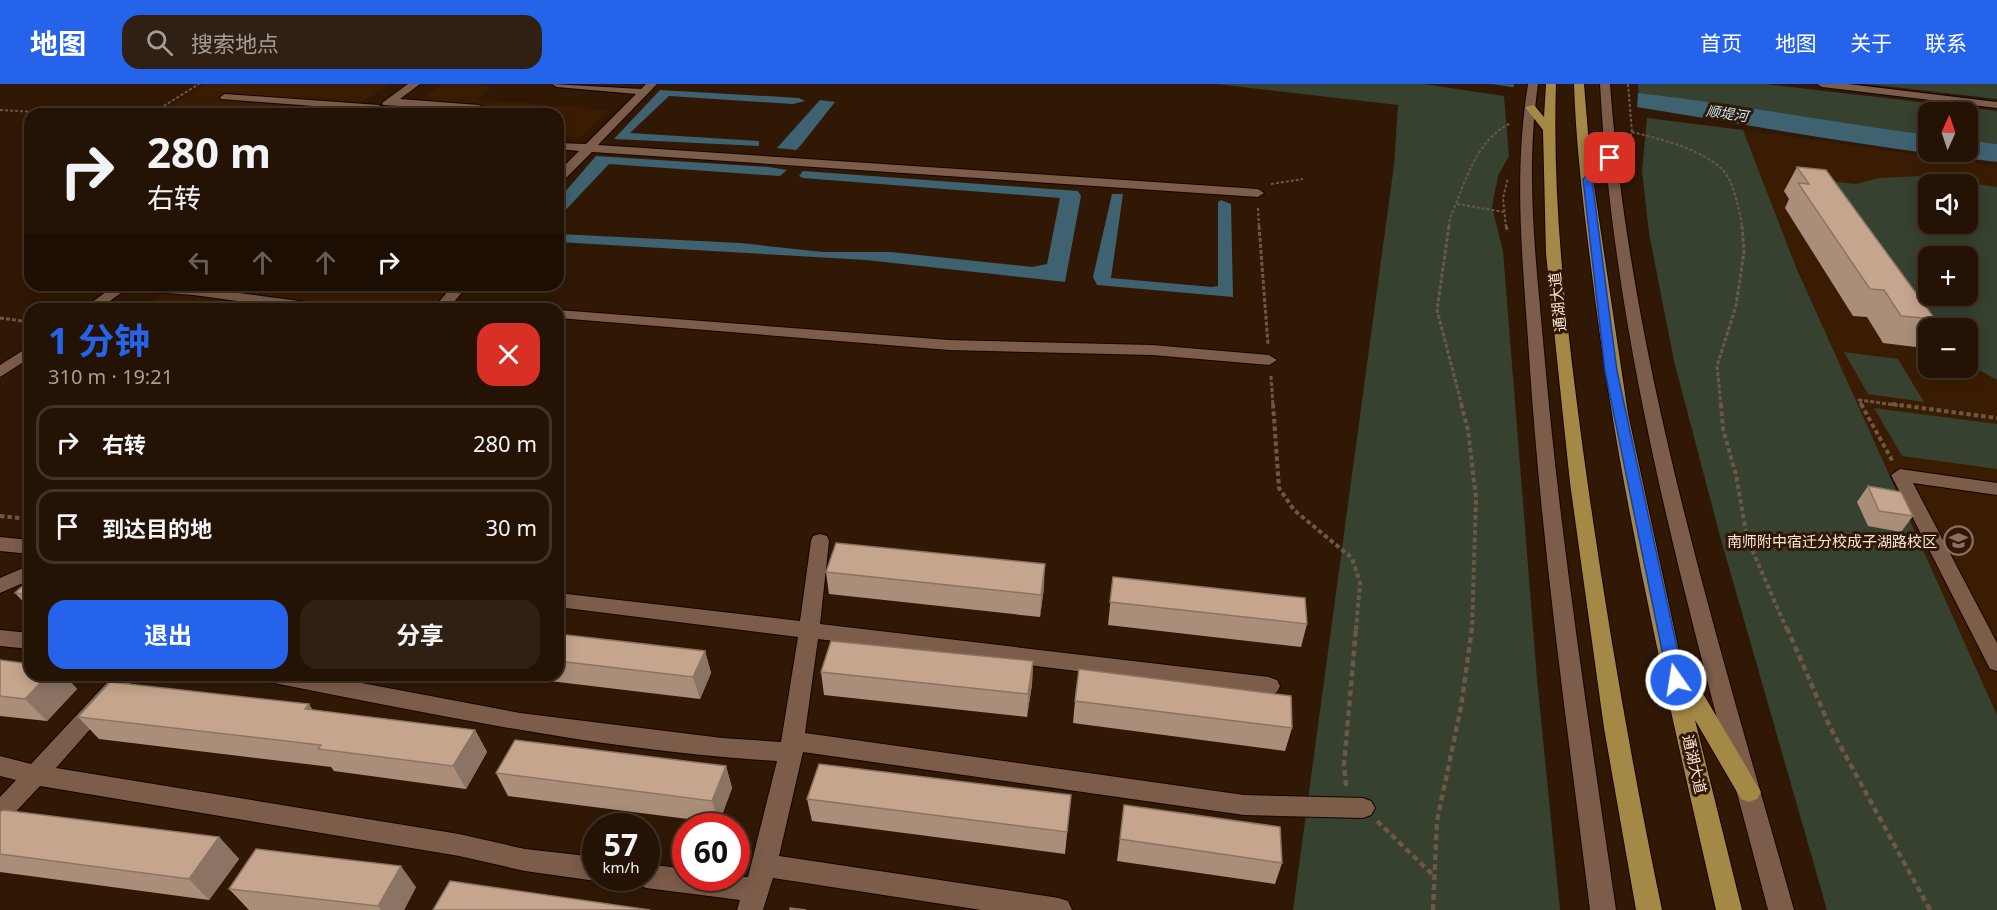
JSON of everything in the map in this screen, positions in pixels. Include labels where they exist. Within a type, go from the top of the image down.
[{"type":"main road","name":"通湖大道","points":[[1579,84],[1579,107],[1587,179],[1611,371],[1670,657],[1729,910]]},
{"type":"main road","name":"通湖大道","points":[[1551,92],[1547,171],[1554,283],[1579,489],[1601,643],[1649,910]]},
{"type":"main road","points":[[1529,102],[1549,130]]},
{"type":"main road","points":[[1587,179],[1610,158]]},
{"type":"main road","points":[[1670,657],[1749,792]]},
{"type":"street","points":[[380,108],[415,84]]},
{"type":"street","points":[[557,84],[648,88]]},
{"type":"street","points":[[1605,84],[1610,158],[1623,255],[1645,376],[1692,580],[1781,910]]},
{"type":"street","points":[[1822,84],[1997,105]]},
{"type":"street","points":[[564,172],[648,88]]},
{"type":"street","points":[[225,97],[380,108],[479,108]]},
{"type":"street","points":[[1529,102],[1524,192],[1546,482],[1603,910]]},
{"type":"street","points":[[564,146],[1258,193]]},
{"type":"street","points":[[99,303],[116,291]]},
{"type":"street","points":[[193,291],[283,303]]},
{"type":"street","points":[[446,303],[457,291]]},
{"type":"street","points":[[564,315],[949,345],[1152,350],[1269,360]]},
{"type":"street","points":[[2,368],[24,355]]},
{"type":"street","points":[[1900,475],[1997,489]]},
{"type":"street","points":[[1900,475],[1996,659]]},
{"type":"street","points":[[660,879],[754,900],[765,866],[793,746],[820,541]]},
{"type":"street","points":[[0,544],[24,547]]},
{"type":"street","points":[[0,586],[24,575]]},
{"type":"street","points":[[564,601],[1269,686]]},
{"type":"street","points":[[0,638],[24,640]]},
{"type":"street","points":[[0,813],[121,681]]},
{"type":"street","points":[[305,681],[520,722],[665,742],[793,746],[1244,804],[1363,808]]},
{"type":"street","points":[[0,766],[35,775],[459,844],[525,860],[582,867]]},
{"type":"street","points":[[765,866],[1059,910]]},
{"type":"path","points":[[161,108],[199,84]]},
{"type":"path","points":[[1628,85],[1630,113]]},
{"type":"path","points":[[1434,910],[1437,821],[1461,707],[1473,622],[1476,498],[1468,430],[1437,309],[1446,236],[1481,148],[1496,130],[1529,102]]},
{"type":"path","points":[[0,110],[24,111]]},
{"type":"path","points":[[1632,132],[1668,141],[1687,149],[1707,159],[1728,177],[1742,224],[1744,251],[1736,306],[1717,366],[1724,429],[1736,475],[1747,538],[1830,727],[1930,910]]},
{"type":"path","points":[[1303,179],[1269,185],[1258,193],[1279,488],[1294,510],[1352,558],[1360,583],[1344,782],[1363,808],[1435,877]]},
{"type":"path","points":[[1457,204],[1504,212]]},
{"type":"path","points":[[0,318],[24,321]]},
{"type":"path","points":[[1900,475],[1859,400],[1997,418]]},
{"type":"path","points":[[0,516],[24,518]]},
{"type":"shaded area","points":[[206,84],[390,84],[353,108],[167,108]]},
{"type":"shaded area","points":[[442,84],[476,84],[492,87],[478,99],[609,110],[580,138],[564,137],[564,108],[409,108]]},
{"type":"shaded area","name":"南师附中宿迁分校成子湖路校区","points":[[1743,130],[1918,155],[1918,162],[1969,162],[1997,166],[1997,715],[1796,267]]},
{"type":"shaded area","points":[[165,291],[449,291],[438,303],[148,303]]},
{"type":"green space","points":[[1217,84],[1424,84],[1504,96],[1509,156],[1498,176],[1492,207],[1503,251],[1537,679],[1560,910],[1293,910],[1394,165],[1398,105]]},
{"type":"green space","points":[[1638,84],[1764,84],[1919,102],[1918,133],[1639,95]]},
{"type":"green space","points":[[1867,84],[1997,84],[1997,99]]},
{"type":"green space","points":[[1978,109],[1997,111],[1997,144],[1978,141]]},
{"type":"green space","points":[[1647,118],[1743,130],[1796,267],[1997,715],[1997,910],[1827,910],[1720,536],[1674,361],[1649,233],[1642,170]]},
{"type":"green space","points":[[1918,176],[1918,234],[1978,234],[1978,184],[1997,187],[1997,380],[1978,370],[1978,318],[1918,318],[1918,321],[1818,180],[1856,184],[1879,178]]},
{"type":"green space","points":[[1844,352],[1898,359],[1924,402],[1868,394]]},
{"type":"green space","points":[[1874,408],[1997,424],[1997,469],[1902,456]]},
{"type":"water","name":"顺堤河","points":[[1492,84],[1547,85],[1656,95],[1918,133],[1918,152]]},
{"type":"water","points":[[660,90],[799,98],[805,101],[793,104],[669,96],[630,133],[759,141],[759,146],[614,139]]},
{"type":"water","points":[[820,100],[835,102],[801,145],[796,150],[777,148]]},
{"type":"water","points":[[1978,141],[1997,144],[1997,162],[1978,160]]},
{"type":"water","points":[[596,156],[787,170],[780,176],[609,164],[564,212],[564,193]]},
{"type":"water","points":[[803,171],[1078,191],[1081,196],[1065,282],[866,260],[564,242],[564,234],[740,243],[823,252],[891,252],[1032,267],[1047,264],[1060,198],[799,176]]},
{"type":"water","points":[[1112,194],[1123,194],[1111,278],[1212,287],[1218,286],[1218,202],[1221,200],[1231,204],[1233,297],[1097,285],[1093,277]]},
{"type":"pier","points":[[1514,84],[1572,84],[1638,92],[1637,110],[1513,90]]},
{"type":"building","points":[[1797,167],[1826,170],[1918,296],[1918,306],[1925,306],[1934,318],[1901,316],[1884,290],[1870,289],[1798,183],[1809,184]]},
{"type":"building","points":[[1868,486],[1901,492],[1913,516],[1879,511]]},
{"type":"building","points":[[836,543],[1045,564],[1041,595],[826,572]]},
{"type":"building","points":[[1113,577],[1305,598],[1307,624],[1110,602]]},
{"type":"building","points":[[24,585],[24,594],[15,593]]},
{"type":"building","points":[[564,635],[705,651],[693,677],[564,662]]},
{"type":"building","points":[[831,641],[1033,661],[1028,694],[821,672]]},
{"type":"building","points":[[0,660],[24,663],[24,681],[42,681],[25,699],[0,696]]},
{"type":"building","points":[[1079,669],[1291,696],[1292,728],[1075,701]]},
{"type":"building","points":[[110,682],[309,704],[305,709],[475,730],[453,766],[318,749],[321,745],[78,717]]},
{"type":"building","points":[[515,740],[726,766],[712,801],[496,773]]},
{"type":"building","points":[[819,764],[1071,795],[1067,832],[807,799]]},
{"type":"building","points":[[1124,805],[1280,827],[1282,863],[1120,839]]},
{"type":"building","points":[[3,810],[219,837],[189,879],[0,854],[0,812]]},
{"type":"building","points":[[256,849],[401,866],[378,906],[229,889]]},
{"type":"building","points":[[450,881],[650,910],[433,910]]},
{"type":"place","name":"南师附中宿迁分校成子湖路校区","points":[[1958,541]]},
{"type":"route","points":[[1610,158],[1587,179],[1598,274],[1611,371],[1658,606],[1676,680]]}]
